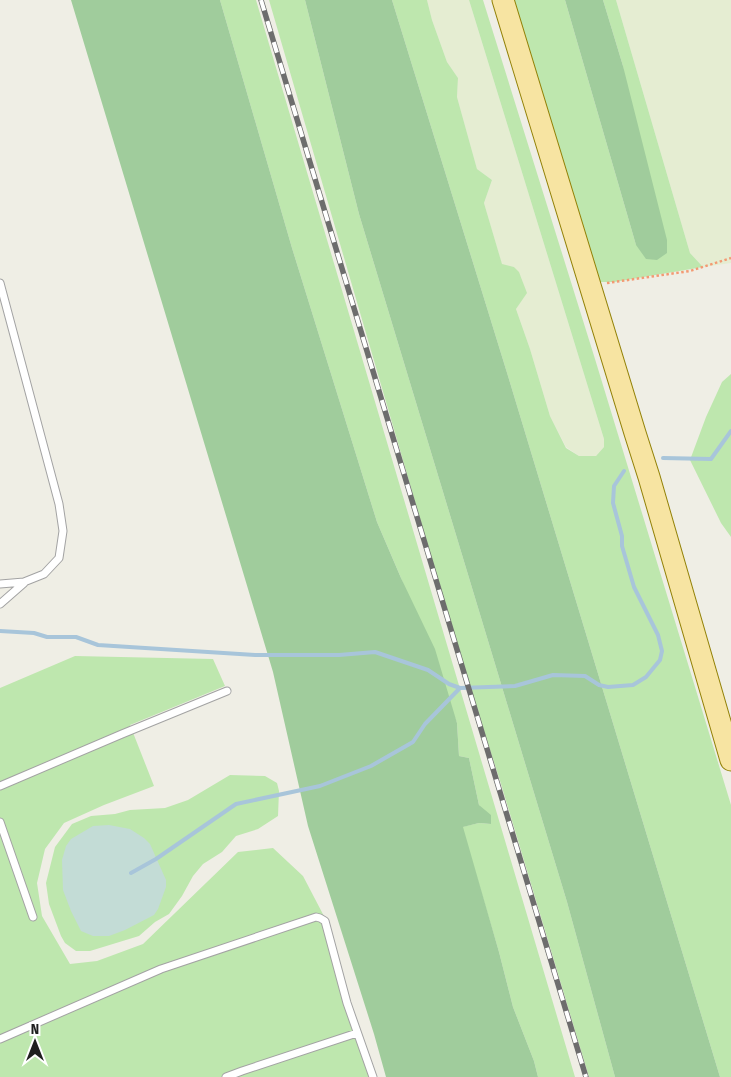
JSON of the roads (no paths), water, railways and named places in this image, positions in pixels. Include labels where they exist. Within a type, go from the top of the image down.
[{"type":"main road","points":[[503,0],[649,477],[731,760]]},
{"type":"lane","points":[[0,283],[59,504],[63,531],[59,558],[44,574],[24,582],[0,584]]},
{"type":"lane","points":[[0,604],[24,582]]},
{"type":"lane","points":[[0,786],[228,690]]},
{"type":"lane","points":[[0,822],[33,917]]},
{"type":"lane","points":[[0,1038],[161,969],[316,917],[325,921],[347,1003],[372,1077]]},
{"type":"lane","points":[[226,1077],[358,1033]]},
{"type":"waterway","points":[[663,458],[711,459],[731,431]]},
{"type":"waterway","points":[[0,631],[34,633],[47,637],[76,637],[98,645],[255,655],[339,655],[375,652],[428,670],[449,684],[460,688],[515,686],[553,675],[585,676],[599,685],[608,687],[633,685],[646,677],[660,660],[662,651],[658,635],[634,587],[622,546],[622,536],[613,503],[614,486],[624,471]]},
{"type":"waterway","points":[[131,873],[156,859],[236,804],[320,786],[371,766],[413,742],[425,724],[460,688]]},
{"type":"railway","points":[[261,0],[586,1077]]}]
